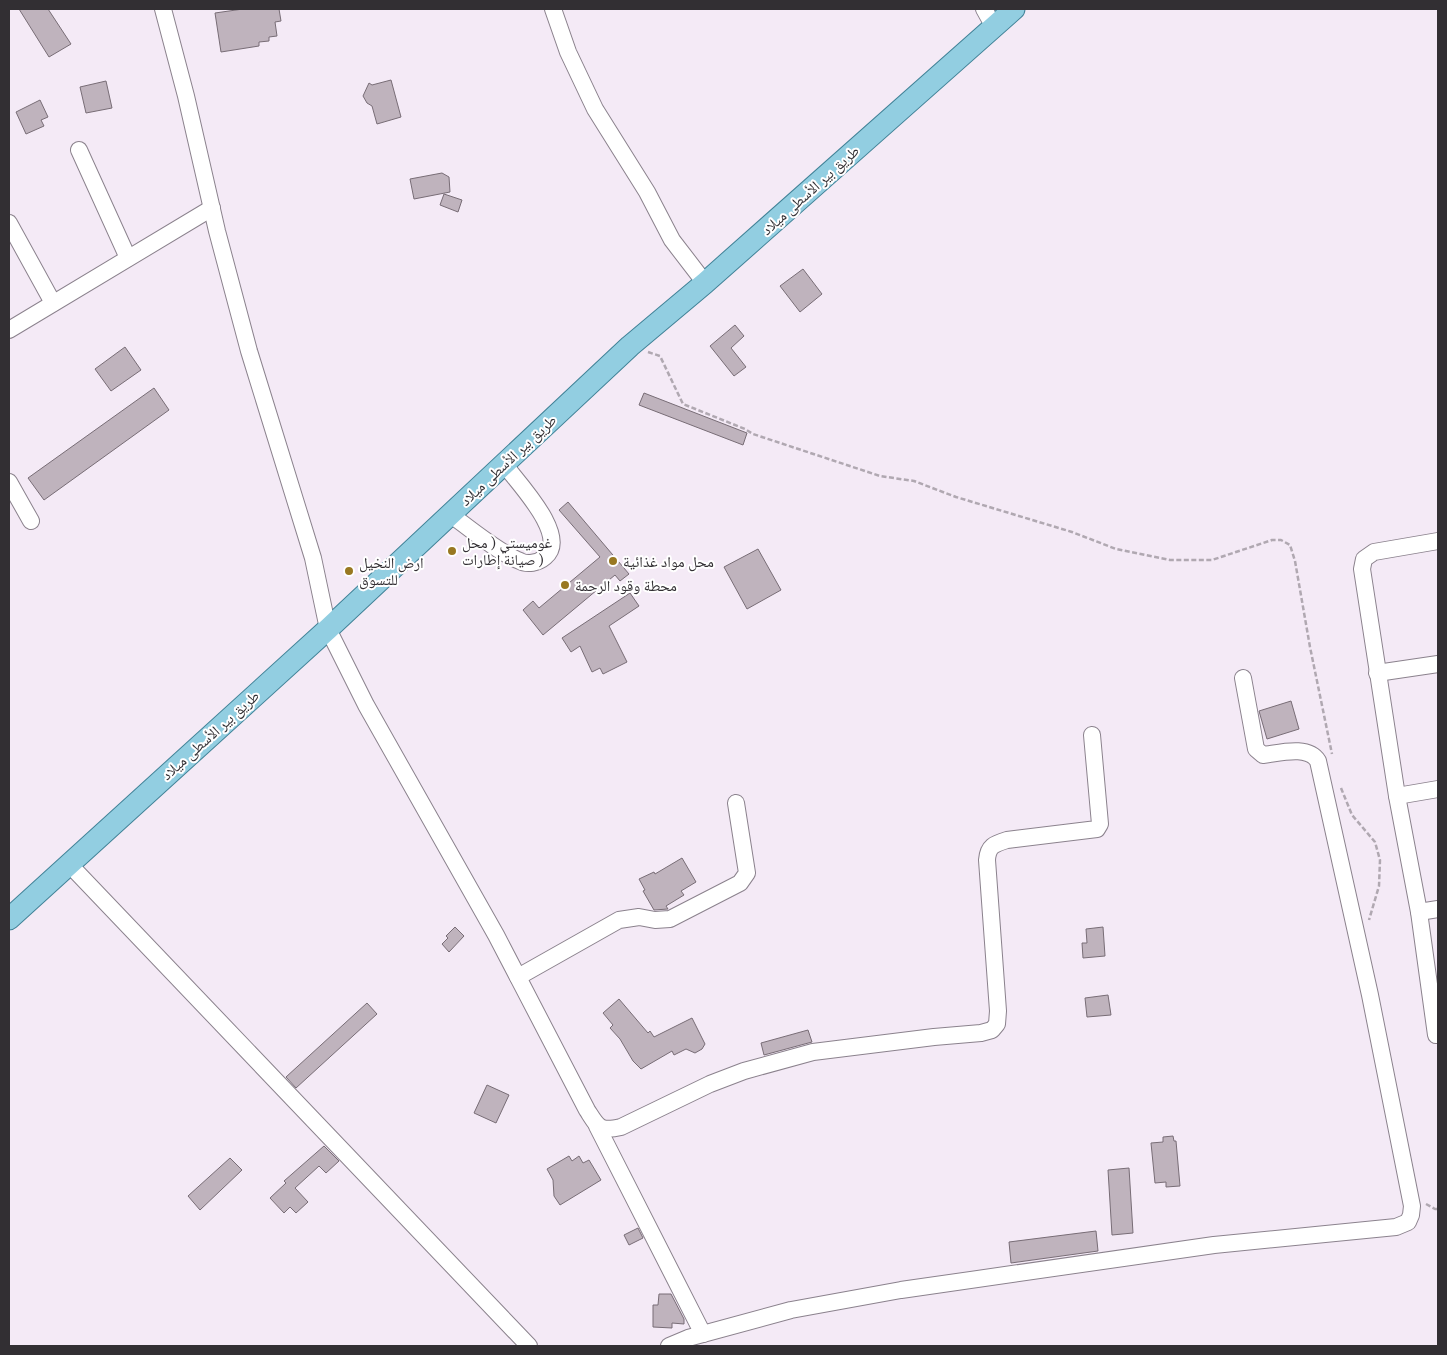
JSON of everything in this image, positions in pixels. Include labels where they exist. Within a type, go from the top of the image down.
[{"type":"main road","name":"طريق بير الأسطى ميلاد","points":[[9,919],[328,629],[630,346],[705,283],[989,18],[1014,9]]},
{"type":"street","points":[[163,9],[249,351],[313,558],[328,629],[366,705],[496,935],[597,1126],[703,1334]]},
{"type":"street","points":[[553,9],[568,52],[595,109],[646,192],[672,240],[705,283]]},
{"type":"street","points":[[79,150],[128,258]]},
{"type":"street","points":[[9,330],[212,208]]},
{"type":"street","points":[[9,223],[53,303]]},
{"type":"street","points":[[450,514],[511,557],[522,562],[534,563],[545,557],[552,546],[552,536],[547,521],[504,464]]},
{"type":"street","points":[[9,482],[31,521]]},
{"type":"street","points":[[1437,1040],[1419,912],[1397,796],[1362,569],[1364,558],[1374,552],[1438,541]]},
{"type":"street","points":[[1377,674],[1438,664]]},
{"type":"street","points":[[669,1346],[688,1338],[791,1310],[901,1290],[1214,1245],[1396,1227],[1408,1222],[1412,1214],[1410,1196],[1370,994],[1318,761],[1314,755],[1304,751],[1263,755],[1256,748],[1243,678]]},
{"type":"street","points":[[597,1126],[608,1130],[621,1127],[710,1084],[744,1071],[814,1052],[981,1033],[992,1030],[997,1024],[998,1011],[987,860],[988,851],[995,844],[1007,840],[1097,828],[1100,824],[1092,735]]},
{"type":"street","points":[[1397,796],[1438,789]]},
{"type":"street","points":[[518,977],[619,920],[639,917],[655,920],[670,919],[740,883],[747,873],[736,803]]},
{"type":"street","points":[[68,864],[529,1346]]},
{"type":"street","points":[[1419,912],[1438,909]]},
{"type":"path","points":[[630,346],[660,356],[683,404],[746,429],[753,434],[880,476],[914,481],[956,497],[1072,532],[1116,548],[1170,560],[1212,560],[1272,540],[1281,540],[1290,545],[1295,561],[1334,762]]},
{"type":"path","points":[[1338,780],[1352,815],[1375,842],[1380,860],[1379,886],[1369,918],[1369,926]]},
{"type":"path","points":[[1423,1200],[1428,1206],[1438,1209]]},
{"type":"building","points":[[19,9],[48,9],[71,44],[49,57]]},
{"type":"building","points":[[243,9],[279,9],[281,21],[275,22],[277,36],[269,37],[269,41],[259,42],[259,46],[221,52],[215,13]]},
{"type":"building","points":[[391,80],[401,117],[377,124],[372,106],[367,103],[363,96],[369,83],[372,85]]},
{"type":"building","points":[[106,81],[112,108],[86,113],[80,87]]},
{"type":"building","points":[[40,100],[48,117],[41,120],[44,126],[26,134],[16,112]]},
{"type":"building","points":[[442,173],[449,177],[450,192],[414,199],[410,179]]},
{"type":"building","points":[[444,194],[462,200],[458,212],[440,205]]},
{"type":"building","points":[[803,269],[822,294],[800,312],[780,286]]},
{"type":"building","points":[[735,325],[744,336],[731,348],[746,367],[734,376],[710,346]]},
{"type":"building","points":[[125,347],[141,370],[111,391],[95,369]]},
{"type":"building","points":[[154,388],[169,410],[44,500],[28,478]]},
{"type":"building","points":[[644,393],[747,433],[743,445],[639,405]]},
{"type":"building","points":[[568,502],[629,574],[620,581],[615,575],[543,635],[523,610],[533,601],[539,608],[600,557],[559,510]]},
{"type":"building","points":[[758,549],[781,590],[747,609],[724,567]]},
{"type":"building","points":[[630,593],[639,606],[609,626],[627,662],[603,674],[600,668],[592,672],[580,646],[571,652],[562,638]]},
{"type":"building","points":[[1291,701],[1299,729],[1267,739],[1259,711]]},
{"type":"building","points":[[682,858],[696,882],[681,891],[684,895],[666,906],[668,909],[654,910],[643,891],[645,890],[639,879],[654,872],[655,874]]},
{"type":"building","points":[[455,927],[464,936],[449,952],[442,944],[448,938],[446,936]]},
{"type":"building","points":[[1103,927],[1105,956],[1083,958],[1082,943],[1087,943],[1086,929]]},
{"type":"building","points":[[1108,995],[1111,1015],[1087,1017],[1085,998]]},
{"type":"building","points":[[619,999],[648,1033],[650,1031],[654,1037],[692,1018],[705,1044],[702,1049],[695,1053],[686,1049],[674,1055],[672,1051],[641,1069],[633,1061],[620,1039],[610,1028],[613,1025],[603,1013]]},
{"type":"building","points":[[367,1003],[377,1014],[296,1088],[286,1077]]},
{"type":"building","points":[[808,1030],[812,1042],[764,1055],[761,1043]]},
{"type":"building","points":[[487,1085],[509,1095],[496,1123],[474,1113]]},
{"type":"building","points":[[1173,1136],[1174,1141],[1176,1141],[1180,1186],[1166,1187],[1166,1182],[1155,1183],[1151,1143],[1163,1142],[1163,1137]]},
{"type":"building","points":[[324,1146],[339,1161],[326,1173],[319,1166],[295,1188],[308,1202],[296,1213],[290,1207],[284,1213],[270,1198],[286,1183],[284,1181]]},
{"type":"building","points":[[569,1156],[572,1161],[579,1156],[583,1163],[589,1160],[601,1180],[560,1205],[554,1196],[553,1180],[547,1169]]},
{"type":"building","points":[[230,1158],[242,1170],[200,1210],[188,1196]]},
{"type":"building","points":[[1129,1168],[1133,1233],[1112,1235],[1108,1170]]},
{"type":"building","points":[[638,1228],[643,1238],[629,1245],[624,1235]]},
{"type":"building","points":[[1096,1231],[1098,1251],[1011,1263],[1009,1242]]},
{"type":"building","points":[[659,1294],[671,1294],[684,1319],[684,1324],[672,1323],[672,1328],[653,1327],[653,1305],[658,1305]]},
{"type":"place","name":"غوميستي ( محل صيانة إطارات )","points":[[452,551]]},
{"type":"place","name":"محل مواد غذائية","points":[[613,561]]},
{"type":"place","name":"ارض النخيل للتسوق","points":[[349,571]]},
{"type":"place","name":"محطة وقود الرحمة","points":[[565,585]]}]
